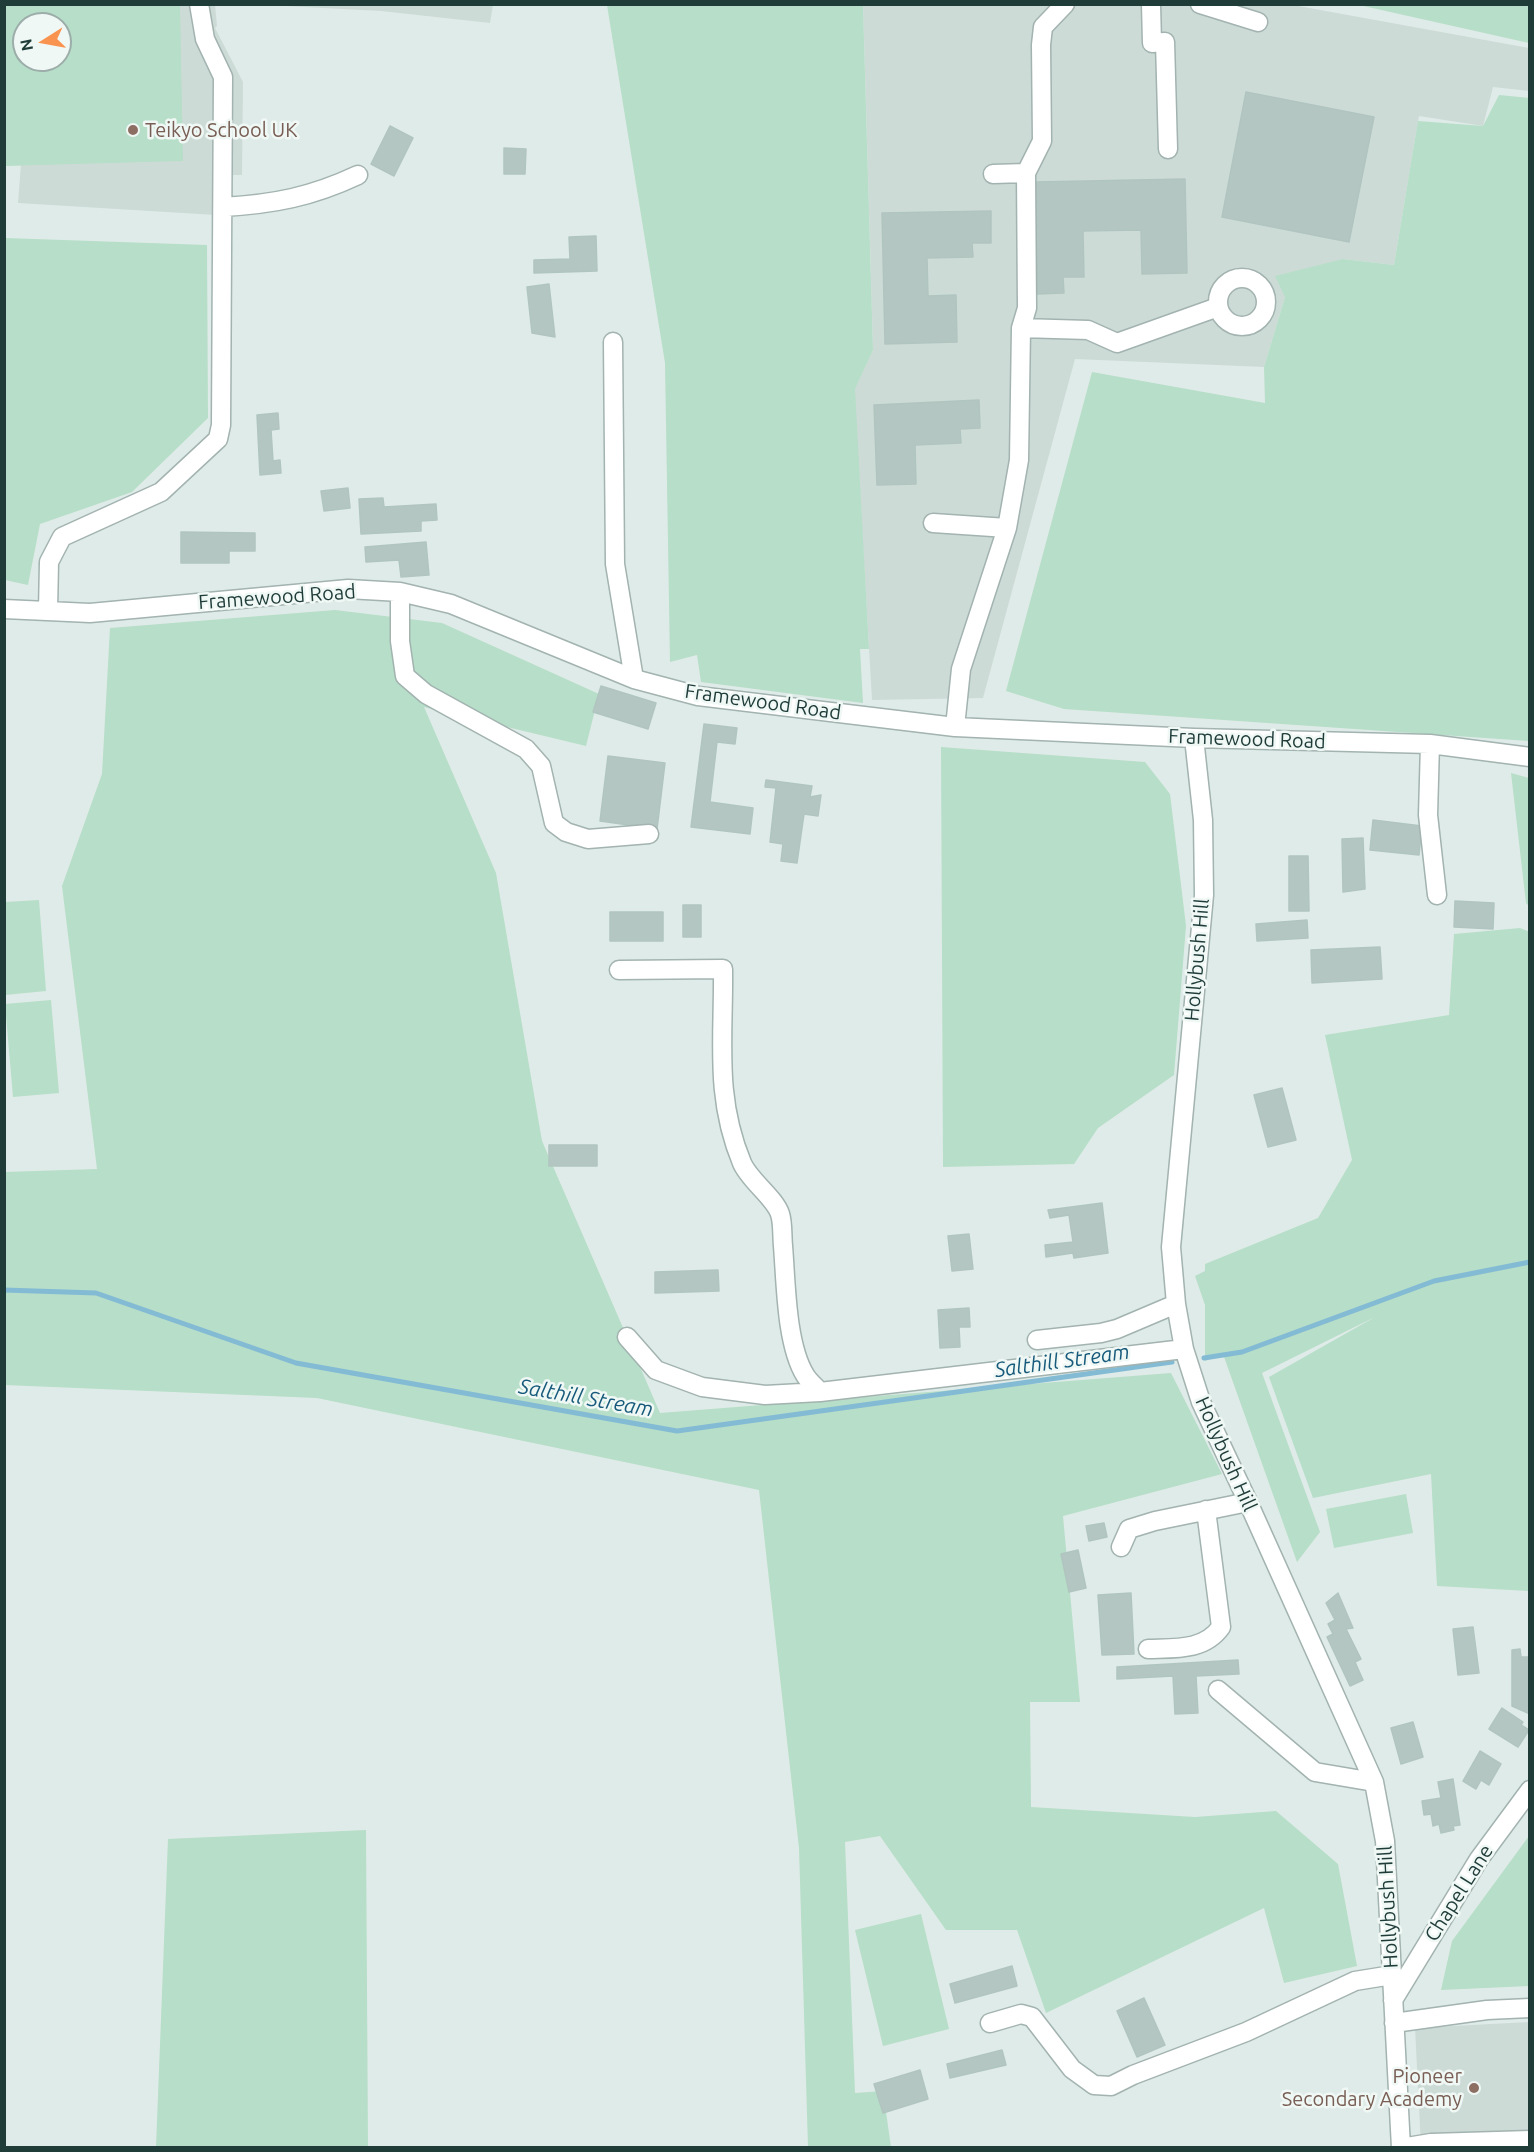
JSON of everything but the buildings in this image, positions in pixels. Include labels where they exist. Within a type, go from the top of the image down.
[{"type":"street","points":[[48,611],[49,562],[62,537],[161,492],[218,439],[222,410],[223,77],[205,39],[199,4]]},
{"type":"street","points":[[955,727],[961,669],[1007,528],[1019,460],[1021,328],[1027,308],[1026,173],[1042,141],[1041,45],[1038,24],[1065,4]]},
{"type":"street","points":[[1151,4],[1152,42],[1165,42],[1168,149]]},
{"type":"street","points":[[1200,4],[1258,22]]},
{"type":"street","points":[[993,174],[1026,173]]},
{"type":"street","points":[[223,207],[255,205],[297,198],[327,189],[358,175]]},
{"type":"street","points":[[1021,328],[1088,330],[1117,343],[1218,307]]},
{"type":"street","points":[[613,342],[615,564],[634,679]]},
{"type":"street","points":[[933,524],[1007,528]]},
{"type":"street","name":"Framewood Road","points":[[4,609],[90,613],[348,589],[400,592],[451,604],[634,679],[698,696],[955,727],[1194,738],[1430,744],[1530,757]]},
{"type":"street","points":[[400,592],[400,641],[405,676],[426,694],[526,749],[541,766],[554,823],[566,832],[588,839],[649,834]]},
{"type":"street","name":"Hollybush Hill","points":[[1194,738],[1203,820],[1204,895],[1171,1247],[1176,1304],[1184,1349],[1201,1402],[1374,1782],[1384,1841],[1401,2148]]},
{"type":"street","points":[[1430,744],[1428,815],[1437,895]]},
{"type":"street","points":[[619,970],[723,969],[720,1049],[724,1101],[730,1129],[742,1166],[780,1212],[790,1328],[798,1360],[805,1376],[820,1392]]},
{"type":"street","points":[[1037,1340],[1109,1331],[1176,1304]]},
{"type":"street","points":[[627,1337],[656,1370],[702,1387],[765,1395],[820,1392],[1184,1349]]},
{"type":"street","points":[[1120,1547],[1129,1529],[1155,1521],[1248,1502]]},
{"type":"street","points":[[1148,1649],[1184,1647],[1203,1643],[1213,1637],[1221,1627],[1206,1510]]},
{"type":"street","points":[[1218,1690],[1315,1772],[1374,1782]]},
{"type":"street","name":"Chapel Lane","points":[[1393,2000],[1479,1859],[1530,1790]]},
{"type":"street","points":[[990,2023],[1021,2014],[1032,2017],[1072,2069],[1094,2085],[1111,2086],[1133,2075],[1246,2032],[1355,1981],[1392,1975]]},
{"type":"street","points":[[1394,2023],[1487,2010],[1530,2008]]},
{"type":"street","points":[[1401,2148],[1431,2143],[1530,2140]]},
{"type":"shaded area","name":"Teikyo School UK","points":[[27,5],[215,5],[217,26],[215,28],[243,82],[242,175],[217,175],[216,215],[18,203],[27,85],[44,72],[72,72],[72,12],[39,12]]},
{"type":"shaded area","points":[[266,5],[493,5],[490,23],[381,11]]},
{"type":"shaded area","points":[[863,5],[1293,5],[1529,48],[1529,91],[1493,87],[1483,126],[1419,116],[1394,265],[1343,259],[1285,297],[1264,367],[1075,359],[983,698],[872,700],[854,390],[873,350]]},
{"type":"shaded area","name":"Pioneer Secondary Academy","points":[[1529,2022],[1529,2147],[1421,2147],[1415,2028]]},
{"type":"green space","points":[[4,5],[180,5],[183,161],[5,166]]},
{"type":"green space","points":[[607,5],[863,5],[873,350],[855,389],[869,649],[860,649],[863,703],[701,682],[697,655],[670,662],[665,363]]},
{"type":"green space","points":[[1359,5],[1529,5],[1529,43]]},
{"type":"green space","points":[[1499,95],[1530,98],[1529,741],[1064,709],[1006,691],[1092,372],[1265,403],[1264,367],[1285,297],[1275,276],[1343,259],[1394,265],[1418,121],[1483,126]]},
{"type":"green space","points":[[5,238],[207,245],[208,418],[132,492],[40,524],[28,585],[5,580]]},
{"type":"green space","points":[[335,610],[442,623],[599,694],[586,746],[424,707],[496,873],[542,1141],[660,1413],[1171,1373],[1222,1474],[1063,1516],[1080,1702],[1030,1702],[1031,1807],[1195,1817],[1276,1811],[1338,1864],[1357,1966],[1284,1983],[1264,1908],[1046,2013],[1017,1930],[946,1930],[880,1836],[845,1842],[855,2093],[883,2091],[891,2147],[808,2147],[799,1848],[759,1490],[317,1398],[5,1385],[5,1172],[97,1169],[62,886],[102,774],[110,628]]},
{"type":"green space","points":[[941,747],[1145,762],[1170,794],[1186,926],[1174,1075],[1098,1128],[1074,1164],[943,1167]]},
{"type":"green space","points":[[1511,773],[1529,778],[1529,906],[1526,903]]},
{"type":"green space","points":[[39,900],[46,991],[5,995],[5,902]]},
{"type":"green space","points":[[1520,928],[1530,932],[1529,1591],[1437,1586],[1431,1474],[1313,1498],[1269,1377],[1375,1317],[1262,1373],[1320,1532],[1297,1562],[1223,1354],[1205,1361],[1205,1305],[1195,1276],[1205,1271],[1205,1264],[1318,1218],[1352,1160],[1325,1035],[1449,1015],[1454,934]]},
{"type":"green space","points":[[51,1000],[59,1093],[13,1097],[5,1004]]},
{"type":"green space","points":[[1406,1494],[1413,1533],[1334,1548],[1326,1509]]},
{"type":"green space","points":[[366,1830],[368,2147],[156,2147],[168,1839]]},
{"type":"green space","points":[[1529,1836],[1529,1986],[1441,1990],[1452,1941]]},
{"type":"green space","points":[[921,1914],[949,2029],[883,2046],[855,1930]]},
{"type":"waterway","name":"Salthill Stream","points":[[1204,1358],[1242,1352],[1434,1281],[1530,1262]]},
{"type":"waterway","name":"Salthill Stream","points":[[4,1290],[96,1293],[296,1363],[677,1431],[1172,1362]]},
{"type":"place","name":"Teikyo School UK","points":[[133,130]]},
{"type":"place","name":"Pioneer Secondary Academy","points":[[1474,2088]]}]
